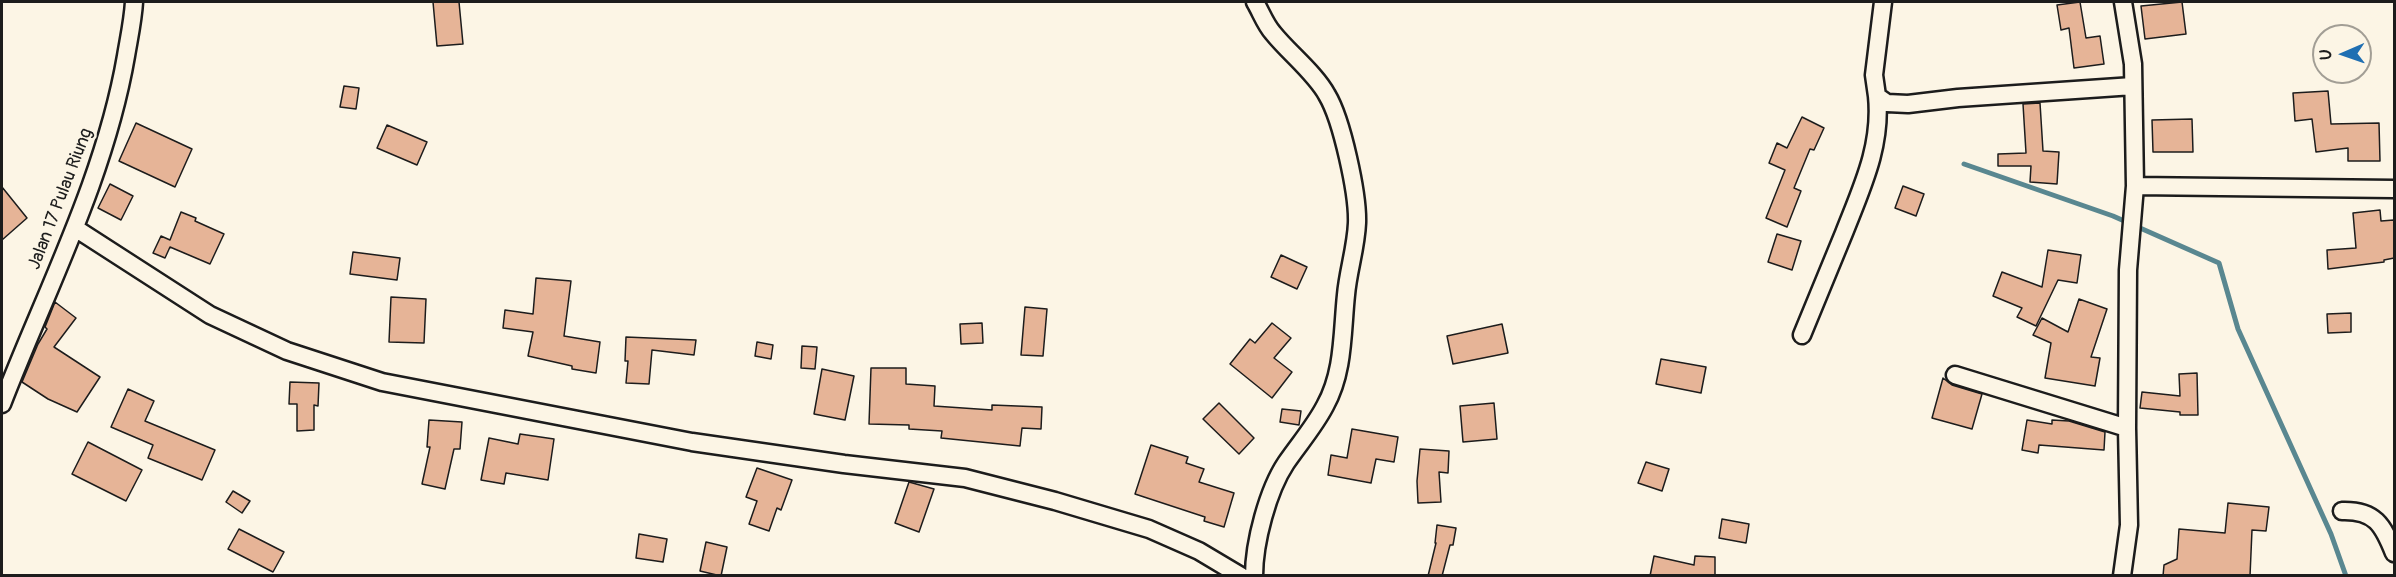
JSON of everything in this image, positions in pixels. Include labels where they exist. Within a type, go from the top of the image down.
[{"type":"street","name":"Jalan 17 Pulau Riung","points":[[2,404],[30,331],[75,228],[103,148],[120,91],[134,2]]},
{"type":"street","points":[[1254,576],[1254,558],[1273,488],[1286,463],[1305,439],[1325,407],[1335,386],[1357,220],[1345,145],[1336,114],[1326,93],[1271,31],[1255,2]]},
{"type":"street","points":[[1802,336],[1863,184],[1874,147],[1879,120],[1874,75],[1883,2]]},
{"type":"street","points":[[2122,576],[2129,525],[2128,270],[2135,186],[2133,86],[2129,29],[2123,2]]},
{"type":"street","points":[[1876,96],[1887,103],[1908,105],[1958,98],[2133,86]]},
{"type":"street","points":[[2135,186],[2394,189]]},
{"type":"street","points":[[75,228],[210,315],[287,351],[382,382],[692,442],[844,464],[964,478],[1055,501],[1149,529],[1199,551],[1241,576]]},
{"type":"street","points":[[1955,375],[2127,428]]},
{"type":"street","points":[[2342,511],[2359,511],[2383,526],[2394,553]]},
{"type":"building","points":[[433,2],[459,2],[463,44],[437,46]]},
{"type":"building","points":[[2080,2],[2086,38],[2100,36],[2104,64],[2074,68],[2069,28],[2061,30],[2057,5]]},
{"type":"building","points":[[2182,2],[2186,34],[2145,39],[2141,6]]},
{"type":"building","points":[[344,86],[359,88],[356,109],[340,107]]},
{"type":"building","points":[[2328,91],[2331,124],[2379,123],[2380,161],[2348,161],[2348,148],[2316,152],[2312,119],[2295,121],[2293,93]]},
{"type":"building","points":[[2040,103],[2043,151],[2059,152],[2057,184],[2030,182],[2031,166],[1998,166],[1998,154],[2026,153],[2023,104]]},
{"type":"building","points":[[1802,117],[1824,128],[1814,150],[1810,149],[1794,188],[1801,191],[1787,227],[1766,218],[1785,170],[1769,163],[1777,143],[1787,148]]},
{"type":"building","points":[[2192,119],[2193,152],[2153,152],[2152,120]]},
{"type":"building","points":[[136,123],[192,149],[175,187],[119,161]]},
{"type":"building","points":[[387,125],[427,142],[417,165],[377,148]]},
{"type":"building","points":[[110,184],[133,196],[121,220],[98,208]]},
{"type":"building","points":[[1903,186],[1924,194],[1916,216],[1895,208]]},
{"type":"building","points":[[2,187],[27,218],[2,240]]},
{"type":"building","points":[[2380,210],[2381,221],[2394,220],[2394,258],[2384,260],[2384,262],[2328,269],[2327,250],[2356,248],[2353,213]]},
{"type":"building","points":[[181,212],[224,234],[210,264],[170,247],[165,258],[153,253],[161,236],[170,240]]},
{"type":"building","points":[[1777,234],[1801,241],[1792,270],[1768,262]]},
{"type":"building","points":[[2048,250],[2081,255],[2077,283],[2058,280],[2036,326],[2017,317],[2022,308],[1993,296],[2002,272],[2042,287]]},
{"type":"building","points":[[353,252],[400,258],[397,280],[350,274]]},
{"type":"building","points":[[1281,255],[1307,267],[1297,289],[1271,277]]},
{"type":"building","points":[[536,278],[571,281],[564,336],[600,342],[596,373],[572,369],[572,366],[528,356],[533,332],[503,328],[505,310],[533,314]]},
{"type":"building","points":[[391,297],[426,299],[424,343],[389,342]]},
{"type":"building","points":[[2079,299],[2107,309],[2091,357],[2100,358],[2095,386],[2045,378],[2051,343],[2033,335],[2042,318],[2068,332]]},
{"type":"building","points":[[55,302],[76,318],[54,347],[100,377],[77,412],[48,399],[22,382],[47,329],[45,327]]},
{"type":"building","points":[[1025,307],[1047,309],[1043,356],[1021,355]]},
{"type":"building","points":[[2351,313],[2351,332],[2328,333],[2327,314]]},
{"type":"building","points":[[982,323],[983,343],[961,344],[960,324]]},
{"type":"building","points":[[1272,323],[1291,338],[1274,358],[1292,372],[1272,398],[1230,364],[1250,339],[1255,343]]},
{"type":"building","points":[[1502,324],[1508,353],[1453,364],[1447,336]]},
{"type":"building","points":[[626,337],[696,340],[694,355],[652,350],[649,384],[626,383],[628,361],[625,361]]},
{"type":"building","points":[[757,342],[773,345],[771,359],[755,356]]},
{"type":"building","points":[[802,346],[817,347],[815,369],[801,368]]},
{"type":"building","points":[[1661,359],[1706,367],[1701,393],[1656,384]]},
{"type":"building","points":[[871,368],[906,368],[906,384],[935,386],[934,406],[992,410],[992,405],[1042,407],[1041,429],[1022,428],[1020,446],[941,438],[942,431],[909,429],[909,425],[869,424]]},
{"type":"building","points":[[822,369],[854,376],[845,420],[814,414]]},
{"type":"building","points":[[2197,373],[2198,415],[2180,415],[2180,412],[2140,408],[2142,392],[2180,396],[2179,374]]},
{"type":"building","points":[[1943,378],[1952,385],[1982,394],[1972,429],[1932,418]]},
{"type":"building","points":[[290,382],[319,383],[318,406],[314,405],[314,430],[297,431],[297,404],[289,404]]},
{"type":"building","points":[[128,389],[154,401],[145,421],[215,450],[202,480],[148,458],[153,445],[111,427]]},
{"type":"building","points":[[1219,403],[1254,438],[1239,454],[1203,419]]},
{"type":"building","points":[[1494,403],[1497,439],[1463,442],[1460,406]]},
{"type":"building","points":[[1282,409],[1301,411],[1299,425],[1280,422]]},
{"type":"building","points":[[429,420],[462,422],[460,449],[454,449],[445,489],[422,484],[430,447],[427,447]]},
{"type":"building","points":[[2027,420],[2052,424],[2052,420],[2069,421],[2105,432],[2104,450],[2039,445],[2038,453],[2022,450]]},
{"type":"building","points":[[1352,429],[1398,437],[1394,462],[1376,459],[1371,483],[1328,475],[1331,455],[1347,458]]},
{"type":"building","points":[[520,434],[554,439],[548,480],[506,473],[504,484],[481,480],[489,438],[518,444]]},
{"type":"building","points":[[88,442],[142,470],[126,501],[72,474]]},
{"type":"building","points":[[1151,445],[1188,457],[1186,463],[1204,469],[1199,482],[1234,493],[1224,527],[1204,521],[1205,517],[1135,494]]},
{"type":"building","points":[[1420,449],[1449,451],[1448,473],[1439,472],[1441,502],[1418,503],[1417,481]]},
{"type":"building","points":[[1646,462],[1669,469],[1662,491],[1638,483]]},
{"type":"building","points":[[757,468],[792,480],[781,510],[777,508],[769,531],[749,524],[757,501],[746,497]]},
{"type":"building","points":[[909,482],[934,489],[919,532],[895,523]]},
{"type":"building","points":[[233,491],[250,501],[242,513],[226,502]]},
{"type":"building","points":[[2228,503],[2269,507],[2266,531],[2252,530],[2250,576],[2163,576],[2164,565],[2177,559],[2179,529],[2225,533]]},
{"type":"building","points":[[1722,519],[1749,524],[1746,543],[1719,538]]},
{"type":"building","points":[[1437,525],[1456,528],[1453,545],[1450,545],[1442,576],[1428,576],[1436,543]]},
{"type":"building","points":[[239,529],[284,552],[273,572],[228,549]]},
{"type":"building","points":[[639,534],[667,539],[663,562],[636,558]]},
{"type":"building","points":[[706,542],[727,547],[721,576],[700,571]]},
{"type":"building","points":[[1654,556],[1694,565],[1695,556],[1715,557],[1715,576],[1650,576]]},
{"type":"waterway","points":[[1964,164],[2113,216],[2219,263],[2238,329],[2331,534],[2346,576]]}]
